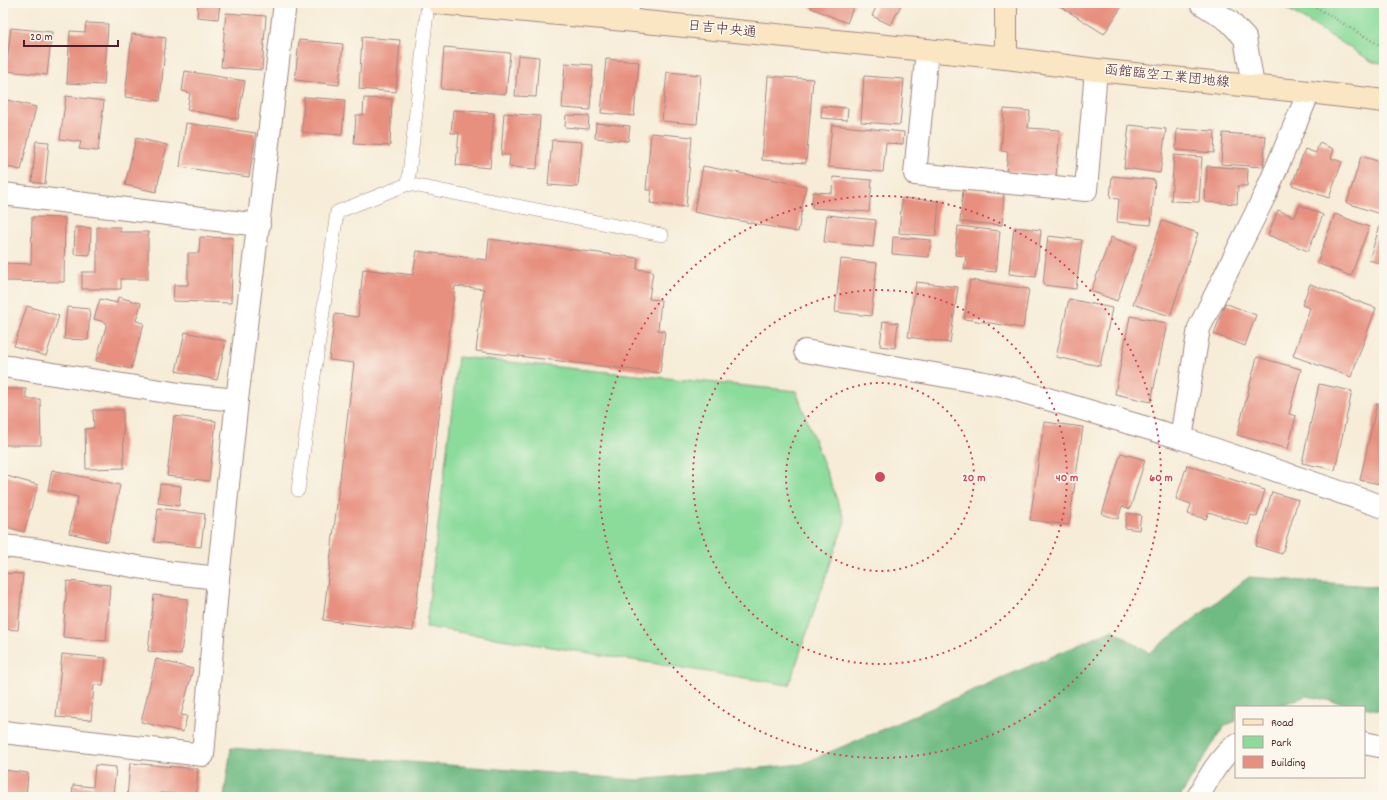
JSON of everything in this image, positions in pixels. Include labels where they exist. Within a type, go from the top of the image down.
[{"type":"street","points":[[3,732],[203,755],[218,578],[237,400],[285,3]]},
{"type":"street","name":"日吉中央通","points":[[438,3],[627,12],[927,50],[1006,58]]},
{"type":"street","points":[[1006,3],[1006,58]]},
{"type":"street","points":[[1201,3],[1229,21],[1245,38],[1253,86]]},
{"type":"street","points":[[927,50],[914,174],[1086,190],[1096,70]]},
{"type":"street","name":"函館臨空工業団地線","points":[[1006,58],[1096,70],[1309,92],[1384,102]]},
{"type":"street","points":[[1181,438],[1199,328],[1265,195],[1309,92]]},
{"type":"street","points":[[3,194],[259,225]]},
{"type":"street","points":[[805,351],[1007,388],[1181,438],[1384,507]]},
{"type":"street","points":[[3,366],[186,395],[237,400]]},
{"type":"street","points":[[3,546],[39,550],[173,574],[218,578]]},
{"type":"street","points":[[1365,743],[1384,747]]},
{"type":"street","points":[[1198,797],[1209,777],[1229,750],[1235,746]]},
{"type":"lane","points":[[408,184],[428,3]]},
{"type":"lane","points":[[298,490],[337,212],[408,184],[662,235]]},
{"type":"path","points":[[1309,3],[1384,48]]},
{"type":"green space","points":[[1278,3],[1384,3],[1384,63],[1373,62]]},
{"type":"green space","points":[[458,357],[796,391],[845,521],[789,685],[426,627]]},
{"type":"green space","points":[[1249,577],[1384,587],[1384,711],[1365,707],[1365,706],[1306,696],[1279,706],[1235,706],[1235,721],[1224,726],[1180,797],[224,797],[231,748],[639,780],[802,764],[1113,630],[1149,653]]},
{"type":"building","points":[[198,3],[220,4],[218,19],[197,17]]},
{"type":"building","points":[[813,3],[855,3],[847,23],[811,8]]},
{"type":"building","points":[[878,3],[902,3],[891,25],[872,16]]},
{"type":"building","points":[[1055,3],[1124,3],[1104,34]]},
{"type":"building","points":[[226,13],[266,16],[262,70],[221,67]]},
{"type":"building","points":[[86,23],[108,24],[104,85],[67,83],[70,31],[85,32]]},
{"type":"building","points":[[11,28],[52,32],[47,75],[6,71]]},
{"type":"building","points":[[132,34],[166,38],[160,101],[125,97]]},
{"type":"building","points":[[362,37],[400,40],[396,92],[359,89]]},
{"type":"building","points":[[299,40],[343,44],[339,85],[295,80]]},
{"type":"building","points":[[444,47],[510,53],[506,94],[441,89]]},
{"type":"building","points":[[518,55],[539,57],[536,97],[515,96]]},
{"type":"building","points":[[606,59],[639,62],[634,116],[601,113]]},
{"type":"building","points":[[565,63],[593,65],[590,110],[562,108]]},
{"type":"building","points":[[185,71],[245,81],[238,119],[187,110],[190,93],[182,91]]},
{"type":"building","points":[[667,72],[701,75],[697,124],[662,121]]},
{"type":"building","points":[[768,76],[813,79],[806,163],[762,160]]},
{"type":"building","points":[[864,76],[904,79],[900,125],[861,122]]},
{"type":"building","points":[[66,96],[104,101],[98,151],[79,149],[81,142],[60,139]]},
{"type":"building","points":[[304,97],[345,100],[342,135],[302,132]]},
{"type":"building","points":[[364,98],[392,99],[390,146],[354,144],[356,115],[363,115]]},
{"type":"building","points":[[3,99],[36,107],[21,170],[3,166]]},
{"type":"building","points":[[822,106],[848,108],[847,120],[821,118]]},
{"type":"building","points":[[1004,109],[1030,111],[1028,128],[1060,130],[1056,176],[1006,171],[1008,152],[1001,151]]},
{"type":"building","points":[[453,110],[494,113],[490,168],[456,165],[459,133],[451,133]]},
{"type":"building","points":[[504,113],[540,116],[537,169],[509,167],[510,155],[501,155]]},
{"type":"building","points":[[566,115],[589,116],[588,129],[565,127]]},
{"type":"building","points":[[186,123],[256,133],[249,177],[180,167]]},
{"type":"building","points":[[596,123],[630,126],[628,141],[595,138]]},
{"type":"building","points":[[832,125],[904,132],[903,144],[886,143],[883,172],[828,167]]},
{"type":"building","points":[[1129,125],[1166,129],[1160,173],[1124,168]]},
{"type":"building","points":[[1177,129],[1215,131],[1214,153],[1176,150]]},
{"type":"building","points":[[651,133],[692,137],[686,207],[650,203],[652,190],[646,190]]},
{"type":"building","points":[[1223,133],[1266,136],[1263,167],[1221,164]]},
{"type":"building","points":[[136,138],[167,145],[156,192],[125,185]]},
{"type":"building","points":[[552,140],[582,142],[578,187],[548,185]]},
{"type":"building","points":[[36,141],[49,142],[45,184],[32,182]]},
{"type":"building","points":[[1319,143],[1334,149],[1331,158],[1342,162],[1329,198],[1292,185],[1305,149],[1316,153]]},
{"type":"building","points":[[1174,155],[1202,157],[1199,202],[1171,201]]},
{"type":"building","points":[[1361,156],[1384,163],[1384,202],[1380,214],[1347,203]]},
{"type":"building","points":[[703,166],[806,186],[798,232],[694,212]]},
{"type":"building","points":[[1207,166],[1248,169],[1247,186],[1238,186],[1237,204],[1205,202]]},
{"type":"building","points":[[1112,176],[1155,180],[1151,225],[1117,222],[1119,199],[1110,198]]},
{"type":"building","points":[[833,177],[872,180],[869,212],[812,208],[813,192],[832,193]]},
{"type":"building","points":[[963,190],[1004,193],[1002,225],[960,222]]},
{"type":"building","points":[[902,198],[939,201],[936,236],[899,233]]},
{"type":"building","points":[[1300,205],[1323,215],[1308,251],[1268,235],[1278,210],[1295,217]]},
{"type":"building","points":[[3,212],[6,212],[4,235],[3,235]]},
{"type":"building","points":[[1384,213],[1384,265],[1369,260]]},
{"type":"building","points":[[1335,214],[1369,227],[1351,276],[1317,263]]},
{"type":"building","points":[[827,215],[876,220],[873,247],[824,242]]},
{"type":"building","points":[[32,217],[65,218],[64,282],[5,281],[5,263],[31,264]]},
{"type":"building","points":[[1162,221],[1198,233],[1170,316],[1133,304]]},
{"type":"building","points":[[958,226],[1000,231],[996,272],[964,269],[966,256],[955,255]]},
{"type":"building","points":[[75,227],[91,228],[90,255],[74,254]]},
{"type":"building","points":[[97,227],[120,227],[120,232],[148,232],[148,279],[121,279],[121,289],[82,289],[82,272],[97,272]]},
{"type":"building","points":[[1014,227],[1041,230],[1036,277],[1009,274]]},
{"type":"building","points":[[1048,236],[1082,240],[1076,289],[1043,285]]},
{"type":"building","points":[[200,237],[233,238],[231,303],[173,301],[174,285],[188,285],[188,253],[199,253]]},
{"type":"building","points":[[893,237],[931,240],[929,257],[892,254]]},
{"type":"building","points":[[1111,237],[1136,247],[1117,301],[1091,291]]},
{"type":"building","points":[[489,239],[638,258],[637,269],[653,271],[649,299],[661,300],[658,330],[665,331],[660,373],[476,351],[484,289],[455,286],[413,631],[323,620],[354,363],[329,360],[335,314],[358,317],[363,269],[413,275],[417,251],[487,260]]},
{"type":"building","points":[[841,259],[877,263],[871,316],[835,312]]},
{"type":"building","points":[[970,280],[1029,289],[1023,328],[964,319]]},
{"type":"building","points":[[916,282],[958,287],[950,343],[908,337]]},
{"type":"building","points":[[1310,284],[1376,308],[1351,377],[1293,356],[1310,308],[1302,305]]},
{"type":"building","points":[[118,297],[141,303],[136,321],[144,323],[131,369],[96,361],[107,323],[94,319],[100,299],[117,303]]},
{"type":"building","points":[[1069,299],[1112,308],[1100,366],[1056,357]]},
{"type":"building","points":[[1225,303],[1256,315],[1245,346],[1214,334]]},
{"type":"building","points":[[27,306],[59,316],[46,356],[14,346]]},
{"type":"building","points":[[67,307],[90,309],[88,340],[64,339]]},
{"type":"building","points":[[1130,316],[1167,323],[1151,402],[1115,394]]},
{"type":"building","points":[[883,321],[898,323],[895,348],[880,346]]},
{"type":"building","points":[[185,332],[226,341],[217,380],[176,371]]},
{"type":"building","points":[[1257,357],[1301,369],[1289,414],[1296,416],[1288,449],[1237,435]]},
{"type":"building","points":[[1319,384],[1352,391],[1335,470],[1302,463]]},
{"type":"building","points":[[3,389],[26,389],[26,399],[40,399],[41,445],[4,445]]},
{"type":"building","points":[[1377,403],[1384,405],[1384,485],[1360,480]]},
{"type":"building","points":[[93,410],[123,410],[124,468],[86,469],[85,429],[94,428]]},
{"type":"building","points":[[174,416],[216,421],[209,481],[167,476]]},
{"type":"building","points":[[1044,422],[1083,427],[1069,525],[1030,520]]},
{"type":"building","points":[[1121,453],[1145,460],[1130,509],[1122,506],[1118,519],[1102,514]]},
{"type":"building","points":[[1187,465],[1265,490],[1257,517],[1251,515],[1248,525],[1209,512],[1206,519],[1188,514],[1191,504],[1176,499]]},
{"type":"building","points":[[52,470],[120,485],[108,542],[69,533],[78,497],[48,490]]},
{"type":"building","points":[[3,475],[38,485],[24,532],[3,526]]},
{"type":"building","points":[[160,484],[181,486],[179,506],[158,503]]},
{"type":"building","points":[[1272,492],[1298,500],[1282,554],[1256,546]]},
{"type":"building","points":[[158,508],[205,514],[201,547],[154,542]]},
{"type":"building","points":[[1127,513],[1141,515],[1139,530],[1125,528]]},
{"type":"building","points":[[3,573],[23,574],[18,630],[3,629]]},
{"type":"building","points":[[67,581],[110,585],[106,641],[63,637]]},
{"type":"building","points":[[154,595],[188,599],[181,654],[148,651]]},
{"type":"building","points":[[62,654],[106,658],[103,686],[94,685],[91,720],[56,717]]},
{"type":"building","points":[[156,659],[193,669],[181,715],[187,716],[183,732],[141,722]]},
{"type":"building","points":[[130,763],[198,769],[196,796],[160,793],[160,797],[127,797]]},
{"type":"building","points":[[95,765],[116,767],[113,797],[72,797],[73,785],[93,787]]},
{"type":"building","points":[[3,770],[28,773],[26,797],[3,797]]}]
